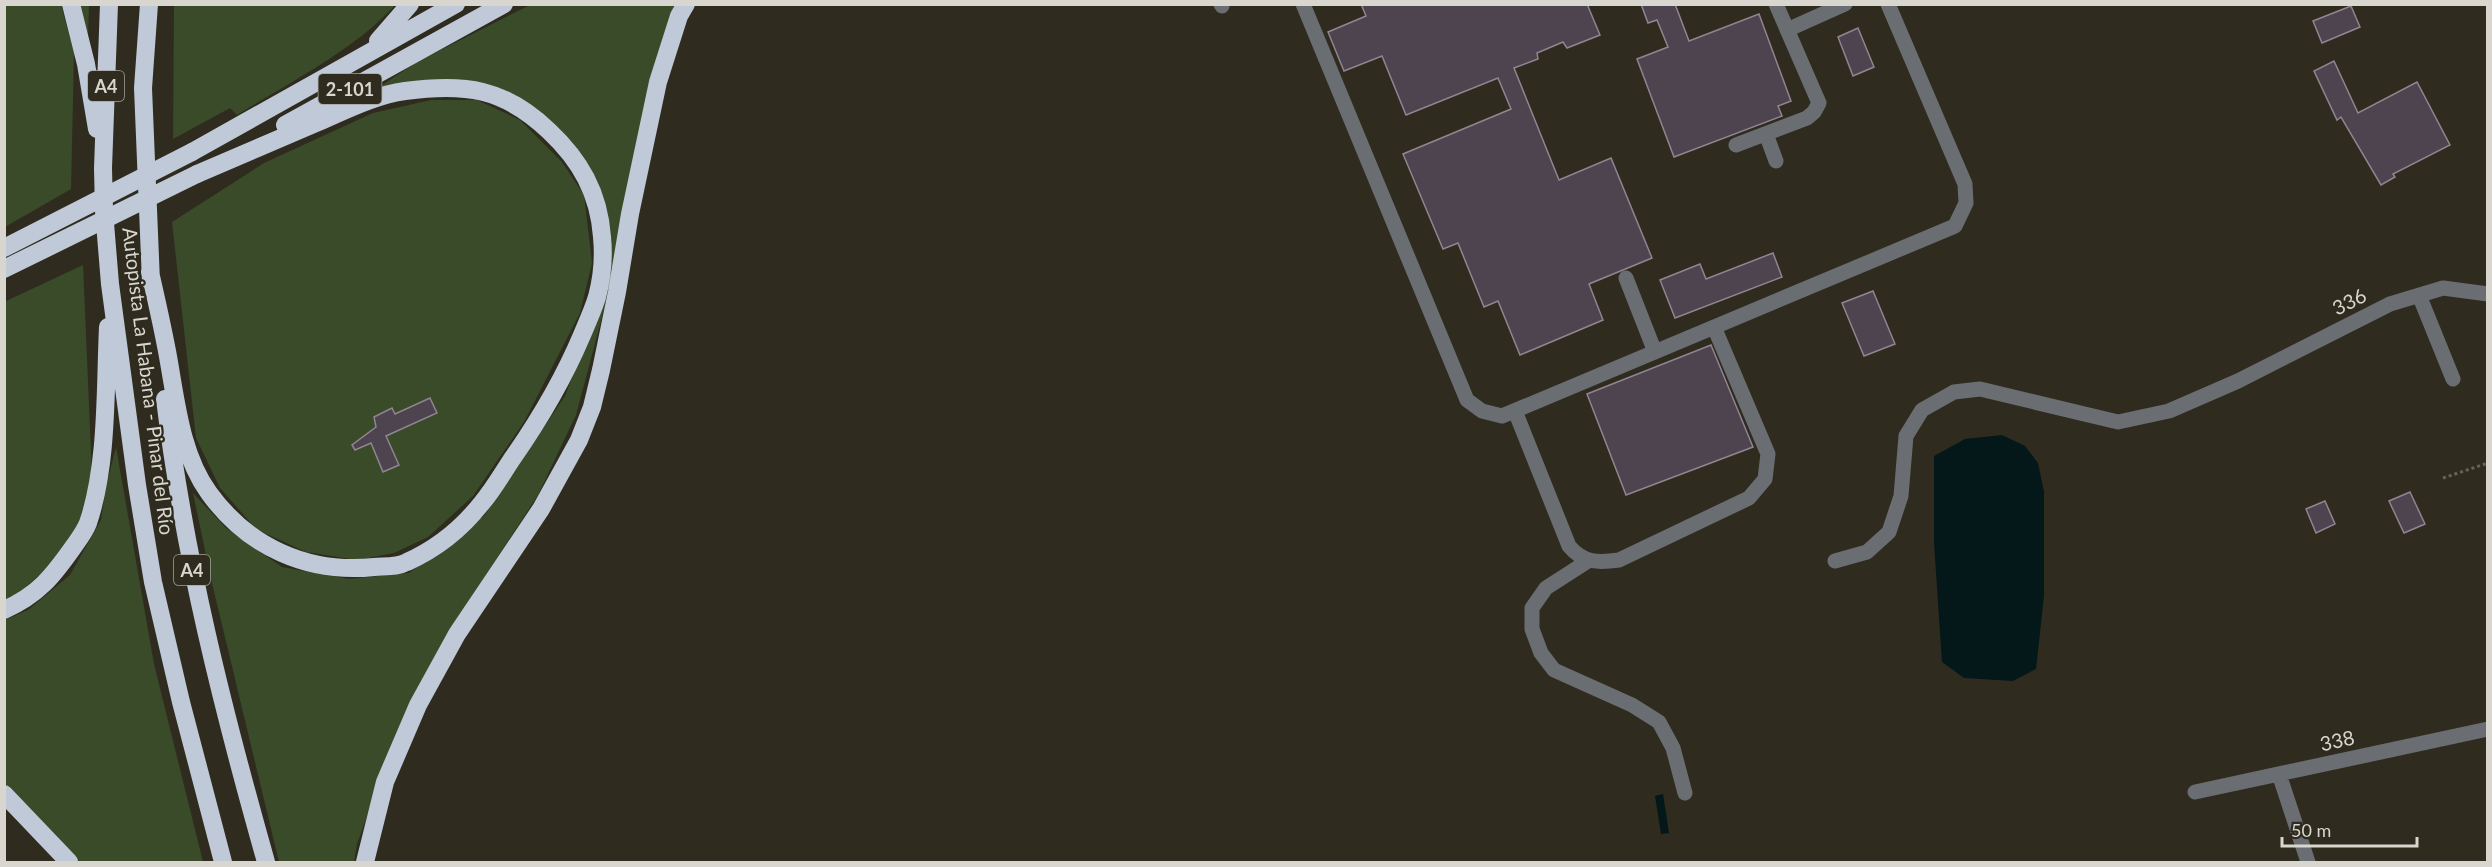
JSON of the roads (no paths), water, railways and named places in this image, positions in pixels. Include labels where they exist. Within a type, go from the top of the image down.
[{"type":"highway","points":[[71,4],[86,64],[104,168]]},
{"type":"highway","name":"Autopista La Habana - Pinar del Río","points":[[109,4],[104,211],[110,284],[137,485],[153,582],[181,702],[223,862]]},
{"type":"highway","name":"Autopista La Habana - Pinar del Río","points":[[149,4],[143,88],[150,272],[173,465],[191,569],[266,862]]},
{"type":"highway","points":[[143,88],[158,4]]},
{"type":"highway","points":[[369,51],[410,4]]},
{"type":"highway","name":"2-101","points":[[4,248],[192,152],[456,4]]},
{"type":"highway","name":"2-101","points":[[4,269],[197,174],[504,4]]},
{"type":"highway","points":[[365,862],[385,782],[418,705],[457,634],[542,509],[582,432],[592,406],[618,292],[630,214],[658,82],[679,16],[686,4]]},
{"type":"highway","points":[[150,272],[182,429],[192,464],[208,492],[238,528],[296,559],[329,566],[366,568],[405,564],[446,540],[481,504],[543,414],[571,361],[596,300],[602,270],[603,239],[599,210],[590,182],[561,142],[542,124],[508,99],[495,93],[451,88],[402,91],[355,106],[197,174]]},
{"type":"highway","points":[[4,610],[22,602],[43,587],[60,567],[88,525],[100,478],[110,284]]},
{"type":"highway","points":[[4,794],[69,862]]},
{"type":"street","points":[[1303,4],[1467,400],[1482,411],[1502,416],[1955,226],[1966,203],[1965,184],[1888,4]]},
{"type":"street","points":[[1736,146],[1807,118],[1819,103],[1776,4]]},
{"type":"street","points":[[1788,30],[1845,4]]},
{"type":"street","points":[[1766,134],[1776,161]]},
{"type":"street","points":[[1626,278],[1654,352]]},
{"type":"street","name":"336","points":[[1835,561],[1867,552],[1889,532],[1901,496],[1906,436],[1922,410],[1954,392],[1980,388],[2118,422],[2169,411],[2238,381],[2390,304],[2444,288],[2487,294]]},
{"type":"street","points":[[2419,295],[2453,379]]},
{"type":"street","points":[[1515,411],[1569,546],[1576,555],[1588,561],[1619,560],[1749,498],[1765,479],[1767,454],[1714,327]]},
{"type":"street","points":[[1588,561],[1546,588],[1532,608],[1532,629],[1541,654],[1554,670],[1632,705],[1659,722],[1673,748],[1685,793]]},
{"type":"street","name":"338","points":[[2195,792],[2487,729]]},
{"type":"street","points":[[2279,774],[2308,862]]}]
